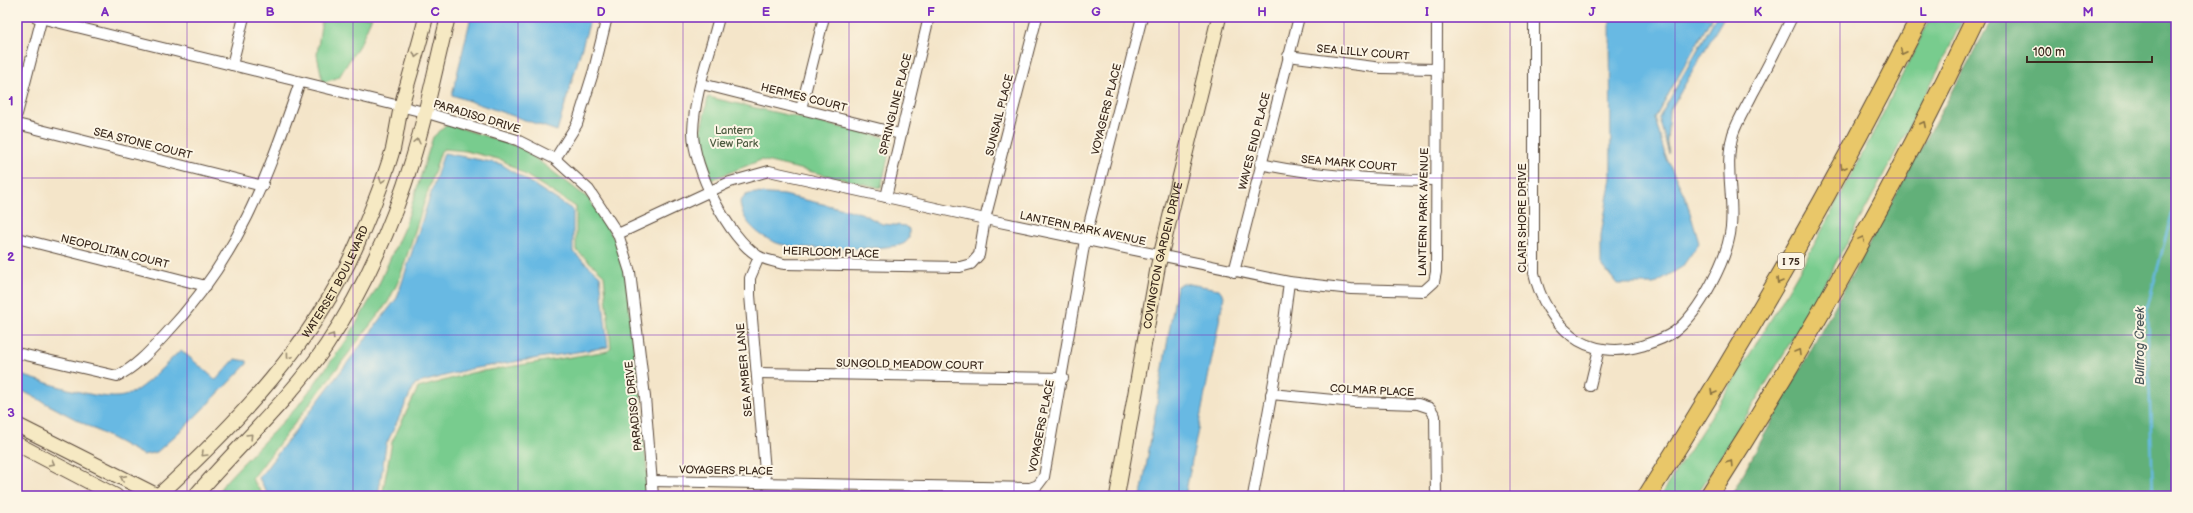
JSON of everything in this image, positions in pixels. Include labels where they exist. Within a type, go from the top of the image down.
[{"type":"highway","name":"I 75","points":[[1647,496],[1710,396],[1796,252],[1854,147],[1920,17]]},
{"type":"highway","points":[[1709,496],[1757,420],[1846,271],[1915,142],[1976,17]]},
{"type":"street","points":[[17,114],[40,17]]},
{"type":"street","name":"PARADISO DRIVE","points":[[40,17],[424,112],[517,140],[555,159],[589,190],[618,234],[630,272],[645,397],[653,496]]},
{"type":"street","points":[[232,65],[244,17]]},
{"type":"street","name":"WATERSET BOULEVARD","points":[[158,496],[203,455],[259,394],[310,329],[335,288],[358,243],[392,149],[401,107],[426,17]]},
{"type":"street","name":"WATERSET BOULEVARD","points":[[195,496],[289,394],[326,346],[352,304],[376,257],[396,210],[414,156],[448,17]]},
{"type":"street","points":[[555,159],[577,124],[594,70],[607,17]]},
{"type":"street","name":"HEIRLOOM PLACE","points":[[719,17],[702,84],[693,134],[698,162],[710,190],[729,225],[744,244],[759,256],[784,264],[960,267],[976,261],[985,219]]},
{"type":"street","points":[[801,109],[824,17]]},
{"type":"street","name":"SPRINGLINE PLACE","points":[[886,198],[929,17]]},
{"type":"street","name":"SUNSAIL PLACE","points":[[985,219],[1037,17]]},
{"type":"street","name":"VOYAGERS PLACE","points":[[652,481],[1030,488],[1038,486],[1044,477],[1063,378],[1086,240],[1142,17]]},
{"type":"street","name":"COVINGTON GARDEN DRIVE","points":[[1117,496],[1160,256],[1220,17]]},
{"type":"street","name":"WAVES END PLACE","points":[[1234,272],[1298,17]]},
{"type":"street","name":"LANTERN PARK AVENUE","points":[[618,234],[710,190],[730,182],[769,171],[886,198],[1234,272],[1289,282],[1351,289],[1424,291],[1434,282],[1436,272],[1437,17]]},
{"type":"street","name":"CLAIR SHORE DRIVE","points":[[1534,17],[1534,273],[1538,290],[1546,308],[1560,326],[1578,340],[1599,349],[1631,349],[1662,339],[1675,332],[1687,320],[1702,298],[1723,259],[1729,237],[1731,226],[1728,166],[1734,133],[1792,17]]},
{"type":"street","name":"SEA LILLY COURT","points":[[1288,56],[1382,68],[1436,69]]},
{"type":"street","points":[[17,353],[117,376],[126,372],[153,347],[189,310],[239,235],[263,186],[300,82]]},
{"type":"street","name":"HERMES COURT","points":[[702,84],[900,134]]},
{"type":"street","name":"SEA STONE COURT","points":[[17,124],[263,186]]},
{"type":"street","name":"SEA MARK COURT","points":[[1260,164],[1380,180],[1436,180]]},
{"type":"street","name":"NEOPOLITAN COURT","points":[[17,238],[206,286]]},
{"type":"street","name":"SEA AMBER LANE","points":[[759,256],[750,278],[750,296],[766,483]]},
{"type":"street","points":[[1252,496],[1282,337],[1289,282]]},
{"type":"street","points":[[1590,386],[1599,349]]},
{"type":"street","name":"SUNGOLD MEADOW COURT","points":[[757,372],[1063,378]]},
{"type":"street","name":"COLMAR PLACE","points":[[1271,394],[1354,402],[1418,404],[1430,408],[1435,416],[1436,496]]},
{"type":"street","points":[[17,425],[158,496]]},
{"type":"street","points":[[17,444],[116,496]]},
{"type":"green space","points":[[322,17],[372,17],[361,42],[339,77],[323,83],[317,55]]},
{"type":"green space","points":[[1931,17],[1964,17],[1934,79],[1837,261],[1733,438],[1696,496],[1660,496],[1713,414],[1797,275],[1849,179]]},
{"type":"green space","points":[[1993,17],[2176,17],[2176,496],[1731,496]]},
{"type":"green space","name":"Lantern View Park","points":[[708,97],[892,139],[881,188],[761,160],[711,180],[700,135]]},
{"type":"green space","points":[[448,124],[522,148],[589,199],[615,240],[625,273],[641,397],[649,496],[382,496],[392,442],[418,388],[471,373],[608,351],[611,348],[604,275],[576,250],[576,207],[502,160],[466,151],[444,149],[441,151],[399,280],[388,302],[252,479],[264,496],[221,496],[221,488],[226,481],[298,406],[346,341],[378,286],[406,223],[433,137]]},
{"type":"water","points":[[471,17],[591,17],[557,131],[452,95]]},
{"type":"water","points":[[1610,17],[1712,17],[1655,118],[1665,155],[1686,199],[1699,243],[1682,267],[1654,284],[1617,284],[1601,264],[1601,235],[1611,178]]},
{"type":"water","points":[[1716,17],[1724,17],[1669,112],[1667,143],[1669,154],[1659,118]]},
{"type":"water","points":[[444,153],[501,164],[573,210],[573,252],[600,276],[608,347],[470,369],[415,384],[386,445],[378,496],[268,495],[259,478],[397,298]]},
{"type":"water","points":[[754,193],[784,195],[861,213],[882,224],[906,226],[909,229],[909,238],[905,243],[900,245],[875,248],[840,249],[780,244],[760,234],[744,217],[740,202],[746,195]]},
{"type":"water","points":[[1183,283],[1219,289],[1224,296],[1185,496],[1141,496],[1177,286]]},
{"type":"water","points":[[181,350],[216,380],[235,359],[247,361],[247,364],[190,422],[157,452],[143,455],[17,388],[17,374],[86,394],[114,397],[124,396],[139,389]]},
{"type":"waterway","name":"Bullfrog Creek","points":[[2153,496],[2147,309],[2176,198]]}]
